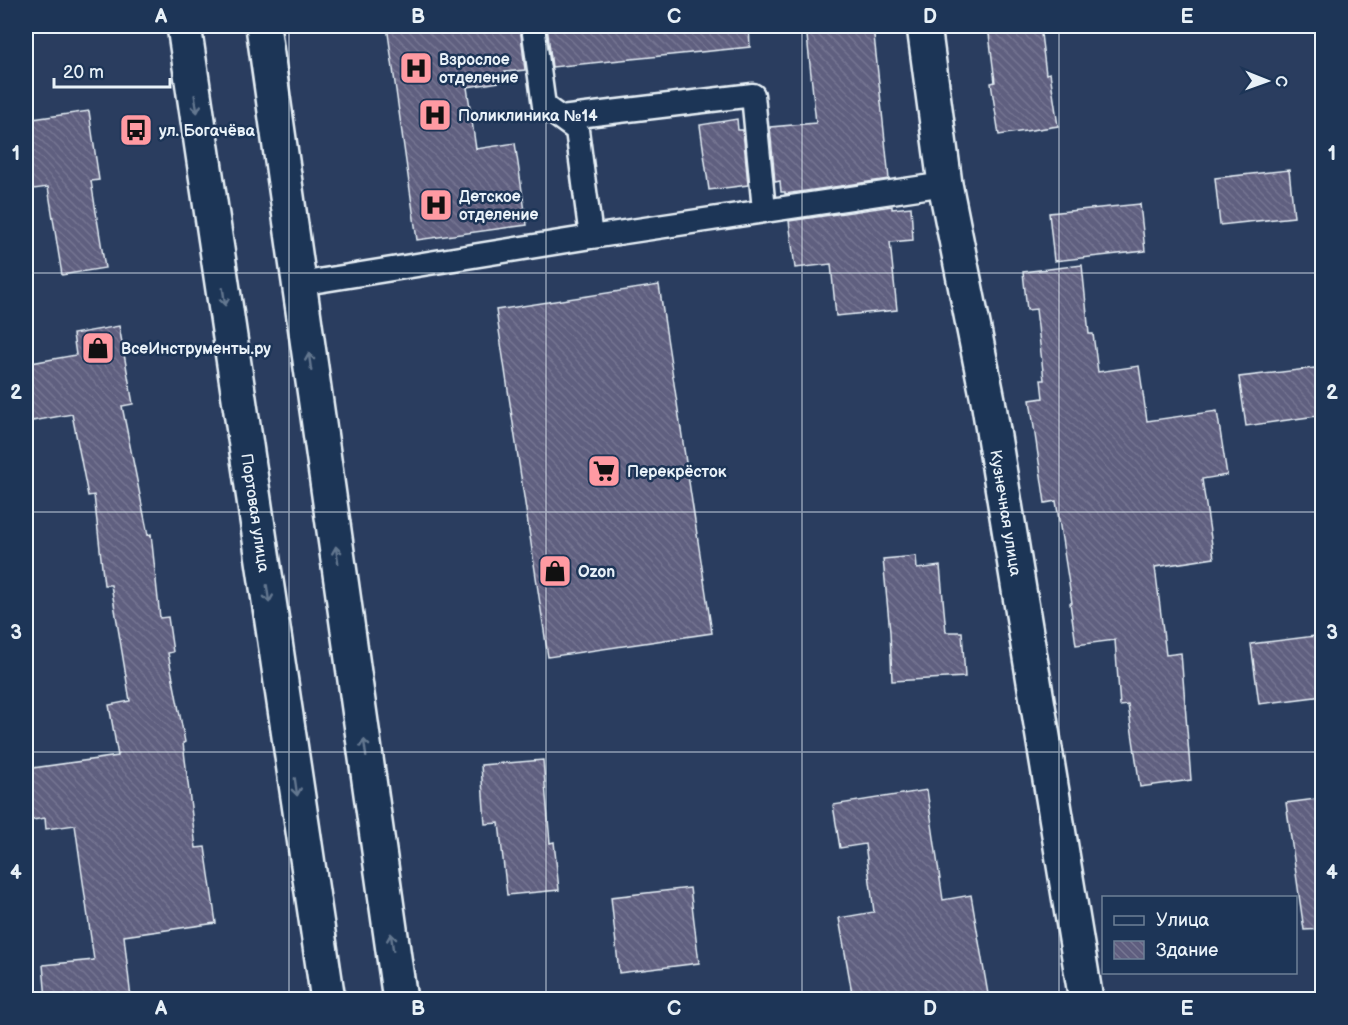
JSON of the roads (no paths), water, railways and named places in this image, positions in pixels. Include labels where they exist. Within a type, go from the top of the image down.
[{"type":"main road","name":"Портовая улица","points":[[184,26],[328,999]]},
{"type":"main road","points":[[263,26],[400,999]]},
{"type":"main road","name":"Кузнечная улица","points":[[924,26],[945,184],[988,400],[1086,999]]},
{"type":"lane","points":[[533,26],[544,106],[578,130],[591,237]]},
{"type":"lane","points":[[561,118],[753,95],[764,210]]},
{"type":"lane","points":[[299,284],[764,210],[945,184]]},
{"type":"place","name":"Взрослое отделение","points":[[416,68]]},
{"type":"place","name":"Поликлиника №14","points":[[435,115]]},
{"type":"place","name":"ул. Богачёва","points":[[136,130]]},
{"type":"place","name":"Детское отделение","points":[[436,205]]},
{"type":"place","name":"ВсеИнструменты.ру","points":[[98,348]]},
{"type":"place","name":"Перекрёсток","points":[[604,471]]},
{"type":"place","name":"Ozon","points":[[555,571]]}]
